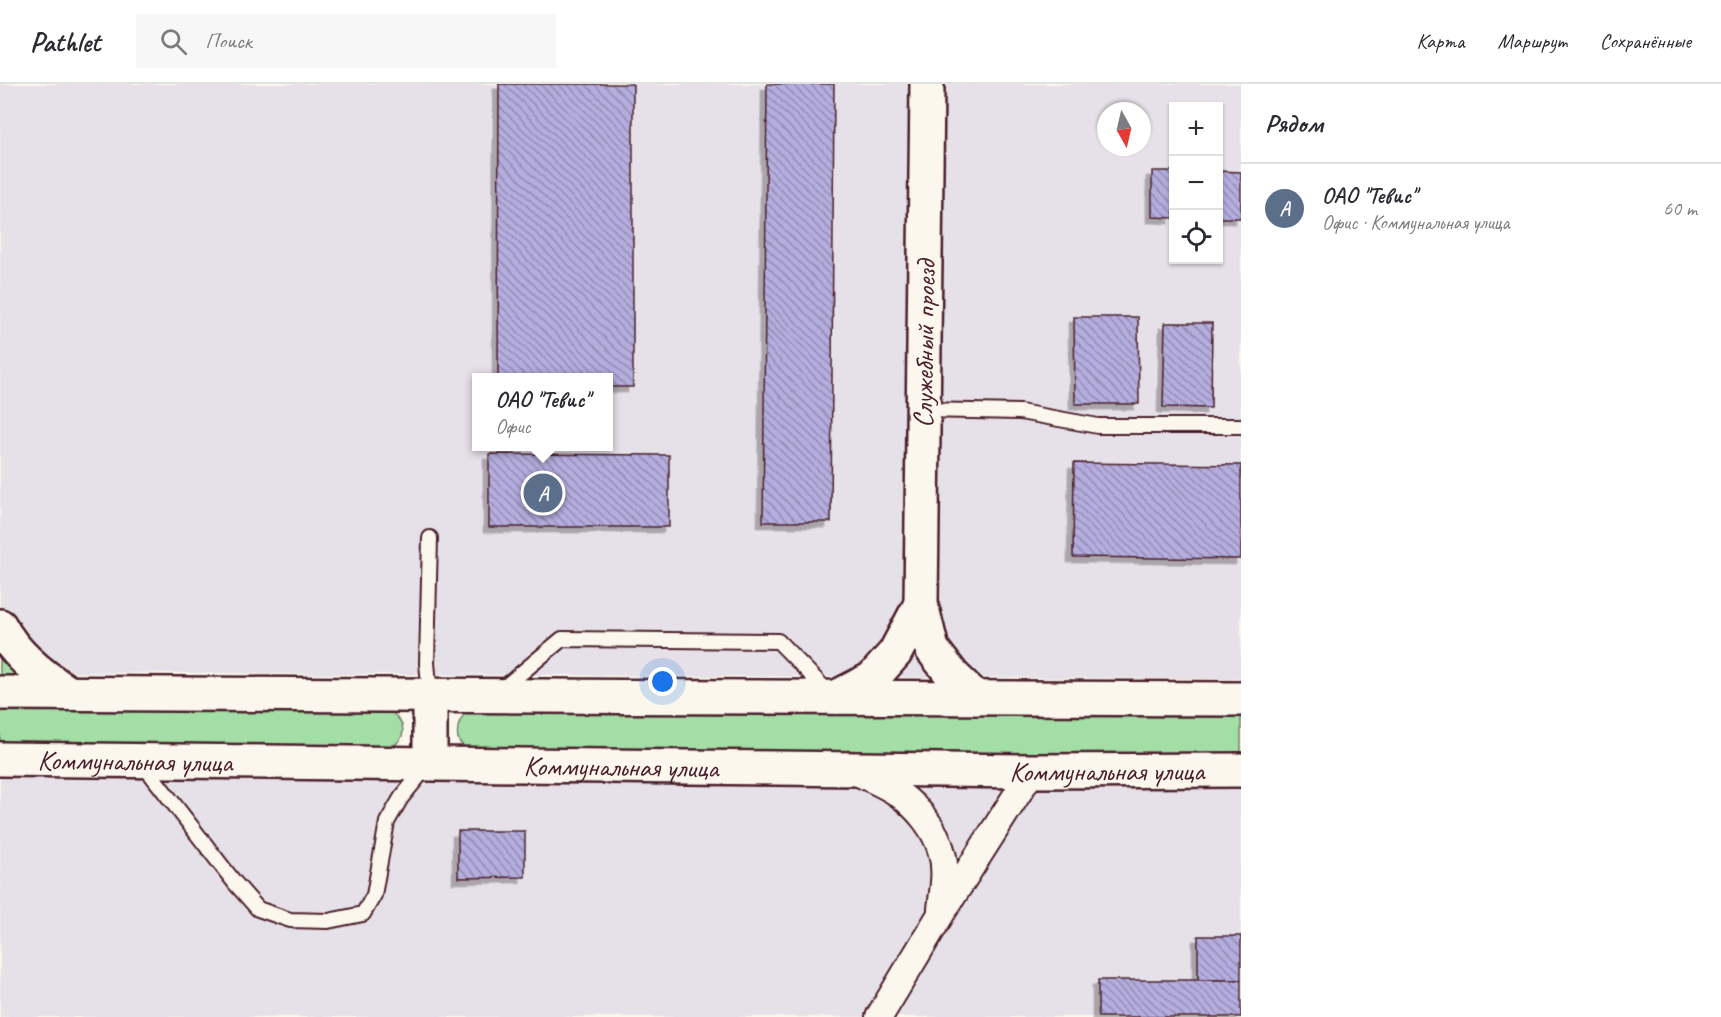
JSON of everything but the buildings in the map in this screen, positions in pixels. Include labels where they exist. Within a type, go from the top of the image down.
[{"type":"main road","name":"Служебный проезд","points":[[927,84],[921,604],[932,650],[953,676],[976,698]]},
{"type":"main road","name":"Служебный проезд","points":[[834,698],[872,679],[895,653],[921,604]]},
{"type":"main road","points":[[0,626],[4,635],[26,660],[47,679],[69,693]]},
{"type":"main road","points":[[0,693],[1241,699]]},
{"type":"main road","points":[[430,695],[430,763]]},
{"type":"main road","name":"Коммунальная улица","points":[[0,759],[848,767],[1032,771],[1241,770]]},
{"type":"street","points":[[848,767],[897,792],[918,810],[934,834],[942,853],[945,879],[940,914]]},
{"type":"street","points":[[879,1017],[940,914],[1032,771]]},
{"type":"lane","points":[[923,410],[1020,412],[1098,426],[1241,426]]},
{"type":"lane","points":[[430,538],[427,663],[430,695]]},
{"type":"lane","points":[[495,694],[562,639],[778,640],[834,698]]},
{"type":"lane","points":[[140,760],[235,883],[258,909],[290,920],[328,921],[363,914],[374,895],[387,822],[401,798],[430,763]]},
{"type":"shaded area","points":[[0,84],[1241,84],[1241,679],[0,672]]},
{"type":"shaded area","points":[[0,771],[1241,783],[1241,1017],[0,1017]]},
{"type":"green space","points":[[0,655],[23,680],[0,680]]},
{"type":"green space","points":[[0,705],[390,711],[400,722],[403,732],[398,742],[385,750],[0,748]]},
{"type":"green space","points":[[1241,709],[1241,754],[474,750],[462,744],[458,734],[460,722],[468,710]]},
{"type":"place","name":"ОАО \"Тевис\"","points":[[543,493]]}]
